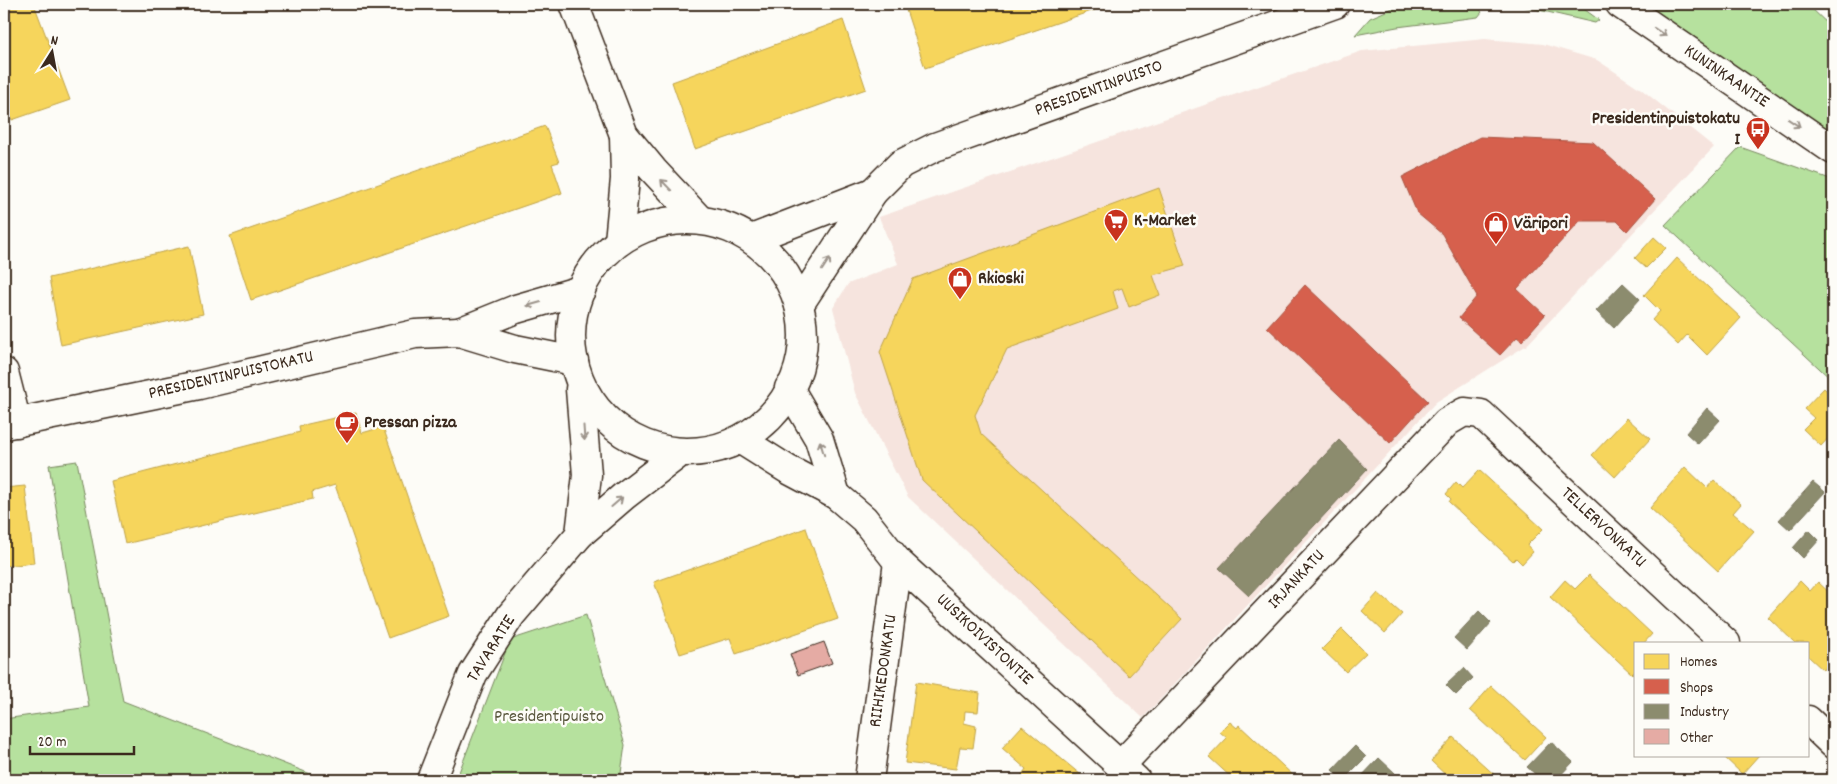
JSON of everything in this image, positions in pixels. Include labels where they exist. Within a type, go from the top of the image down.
[{"type":"street","points":[[574,4],[624,135],[653,170],[700,220]]},
{"type":"street","name":"PRESIDENTINPUISTO","points":[[800,305],[873,192],[901,164],[935,147],[1335,4]]},
{"type":"street","name":"KUNINKAANTIE","points":[[1620,4],[1833,150]]},
{"type":"street","points":[[619,241],[625,178],[624,135]]},
{"type":"street","name":"PRESIDENTINPUISTO","points":[[754,238],[873,192]]},
{"type":"street","points":[[577,372],[601,418],[632,440],[676,456],[712,450],[741,440],[768,417],[789,388],[801,349],[800,305],[786,270],[754,238],[728,226],[700,220],[661,223],[619,241],[592,271],[580,290],[570,329],[577,372],[587,475],[580,534]]},
{"type":"street","name":"PRESIDENTINPUISTOKATU","points":[[459,332],[516,308],[580,290]]},
{"type":"street","name":"PRESIDENTINPUISTOKATU","points":[[10,424],[198,385],[415,334],[459,332],[515,349],[577,372]]},
{"type":"street","points":[[4,372],[10,424]]},
{"type":"street","points":[[789,388],[819,439],[836,495]]},
{"type":"street","name":"IRJANKATU","points":[[1128,773],[1447,422],[1464,412],[1481,414]]},
{"type":"street","name":"TELLERVONKATU","points":[[1481,414],[1725,642]]},
{"type":"street","name":"UUSIKOIVISTONTIE","points":[[741,440],[787,469],[836,495],[864,519],[898,562],[1128,773]]},
{"type":"street","name":"TAVARATIE","points":[[431,780],[473,674],[512,615],[580,534],[624,496],[676,456]]},
{"type":"street","name":"RIIHIKEDONKATU","points":[[869,780],[898,562]]},
{"type":"street","points":[[1810,722],[1833,744]]},
{"type":"shaded area","points":[[1485,39],[1543,44],[1597,60],[1641,89],[1714,147],[1527,345],[1436,402],[1143,718],[908,497],[855,393],[833,308],[848,284],[898,264],[879,217],[1362,51]]},
{"type":"green space","points":[[1402,4],[1475,4],[1482,12],[1478,17],[1397,27],[1355,35],[1370,18]]},
{"type":"green space","points":[[1513,4],[1577,4],[1599,20],[1595,23]]},
{"type":"green space","points":[[1647,4],[1807,4],[1833,29],[1833,137],[1645,7]]},
{"type":"green space","points":[[1740,147],[1833,180],[1833,381],[1665,225]]},
{"type":"green space","points":[[77,461],[123,701],[326,780],[4,780],[4,719],[89,707],[49,465]]},
{"type":"green space","name":"Presidentipuisto","points":[[586,615],[625,745],[620,780],[456,780],[510,640]]},
{"type":"building: Homes","points":[[4,4],[34,4],[70,100],[12,120],[4,100]]},
{"type":"building: Homes","points":[[904,4],[1112,4],[925,68]]},
{"type":"building: Homes","points":[[843,20],[866,89],[695,149],[672,82]]},
{"type":"building: Homes","points":[[545,126],[559,162],[552,164],[562,193],[251,300],[230,236]]},
{"type":"building: Homes","points":[[1159,188],[1185,266],[1153,275],[1160,295],[1129,307],[1122,288],[1113,291],[1118,309],[1007,349],[975,415],[981,434],[1182,619],[1129,676],[922,480],[880,352],[913,279]]},
{"type":"building: Homes","points":[[1654,237],[1666,248],[1646,268],[1635,258]]},
{"type":"building: Homes","points":[[189,246],[203,314],[61,345],[49,278]]},
{"type":"building: Homes","points":[[1677,258],[1741,318],[1707,355],[1687,335],[1678,345],[1652,320],[1660,311],[1644,295]]},
{"type":"building: Homes","points":[[1824,388],[1833,397],[1833,433],[1821,446],[1803,429],[1814,418],[1804,409]]},
{"type":"building: Homes","points":[[356,413],[362,433],[383,427],[449,616],[388,638],[335,485],[312,492],[313,499],[125,544],[111,481],[300,432],[299,426]]},
{"type":"building: Homes","points":[[1627,418],[1650,439],[1615,477],[1592,455]]},
{"type":"building: Homes","points":[[1685,467],[1707,488],[1714,480],[1741,504],[1733,513],[1754,531],[1718,571],[1650,508]]},
{"type":"building: Homes","points":[[1479,470],[1543,529],[1527,545],[1533,552],[1522,564],[1516,558],[1513,561],[1449,502],[1451,499],[1446,494],[1456,482],[1462,488]]},
{"type":"building: Homes","points":[[25,486],[34,563],[4,566],[4,488]]},
{"type":"building: Homes","points":[[806,528],[838,619],[736,654],[730,638],[680,654],[654,582]]},
{"type":"building: Homes","points":[[1589,575],[1652,634],[1645,642],[1634,642],[1634,672],[1632,674],[1550,597],[1565,580],[1575,589]]},
{"type":"building: Homes","points":[[1800,581],[1810,591],[1818,582],[1833,596],[1833,659],[1823,670],[1810,658],[1810,642],[1794,642],[1768,617]]},
{"type":"building: Homes","points":[[1378,593],[1402,614],[1385,633],[1362,611]]},
{"type":"building: Homes","points":[[1342,629],[1366,653],[1346,672],[1322,649]]},
{"type":"building: Homes","points":[[916,682],[980,693],[978,712],[965,711],[964,723],[976,726],[973,748],[960,747],[956,769],[905,763]]},
{"type":"building: Homes","points":[[1491,686],[1546,737],[1525,760],[1470,710]]},
{"type":"building: Homes","points":[[1230,722],[1237,728],[1239,725],[1298,780],[1234,780],[1209,757],[1227,738],[1220,732]]},
{"type":"building: Homes","points":[[1022,726],[1087,780],[1026,780],[1021,776],[1026,769],[1002,748]]},
{"type":"building: Homes","points":[[1453,737],[1499,779],[1451,780],[1431,761]]},
{"type":"building: Homes","points":[[1723,756],[1758,756],[1742,774]]},
{"type":"building: Shops","points":[[1480,137],[1593,142],[1655,199],[1627,231],[1617,221],[1580,221],[1517,289],[1545,315],[1522,341],[1517,337],[1500,355],[1459,318],[1477,296],[1442,234],[1417,213],[1402,177]]},
{"type":"building: Shops","points":[[1305,285],[1428,401],[1390,443],[1267,327]]},
{"type":"building: Industry","points":[[1623,283],[1640,299],[1614,328],[1596,311]]},
{"type":"building: Industry","points":[[1707,408],[1720,420],[1698,444],[1686,433]]},
{"type":"building: Industry","points":[[1339,440],[1367,469],[1249,596],[1219,568]]},
{"type":"building: Industry","points":[[1813,482],[1825,492],[1790,530],[1779,520]]},
{"type":"building: Industry","points":[[1809,530],[1819,540],[1803,558],[1793,548]]},
{"type":"building: Industry","points":[[1479,611],[1491,623],[1467,650],[1454,638]]},
{"type":"building: Industry","points":[[1464,668],[1473,678],[1456,695],[1446,685]]},
{"type":"building: Industry","points":[[1551,742],[1573,762],[1556,780],[1542,780],[1527,767]]},
{"type":"building: Industry","points":[[1355,746],[1366,757],[1343,780],[1332,770]]},
{"type":"building: Industry","points":[[1379,758],[1395,773],[1389,780],[1358,780]]},
{"type":"building: Other","points":[[824,642],[832,663],[798,675],[790,654]]},
{"type":"place","name":"Presidentinpuistokatu I","points":[[1758,150]]},
{"type":"place","name":"K-Market","points":[[1116,242]]},
{"type":"place","name":"Väripori","points":[[1496,245]]},
{"type":"place","name":"Rkioski","points":[[960,300]]},
{"type":"place","name":"Pressan pizza","points":[[347,444]]}]
